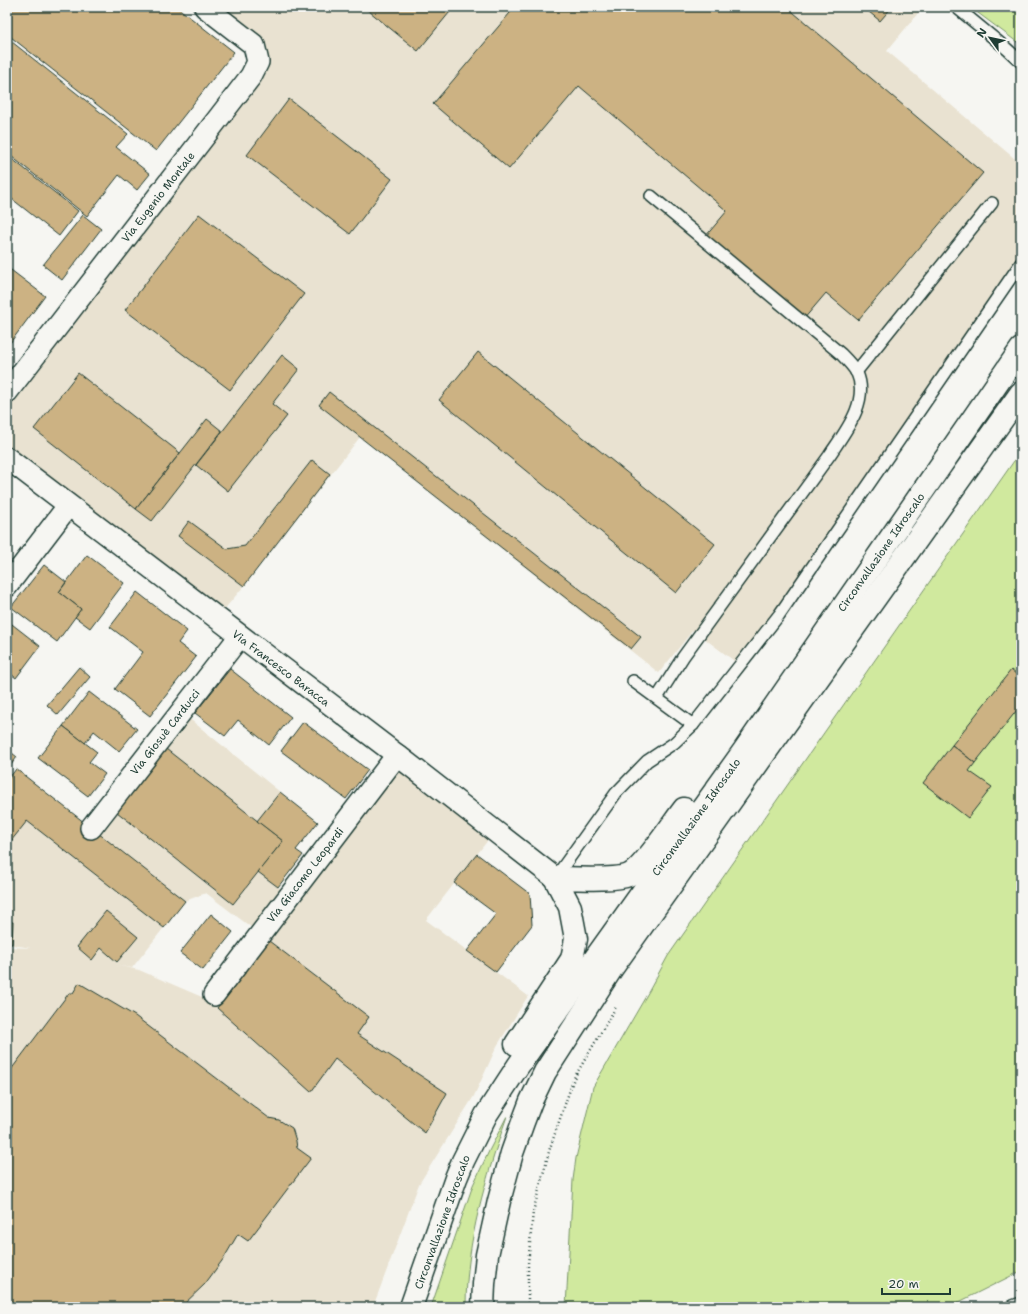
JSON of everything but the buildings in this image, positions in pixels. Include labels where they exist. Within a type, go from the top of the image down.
[{"type":"main road","name":"Circonvallazione Idroscalo","points":[[410,1307],[458,1173],[486,1115],[527,1053],[743,752],[1021,349]]},
{"type":"main road","name":"Circonvallazione Idroscalo","points":[[483,1307],[487,1255],[499,1201],[523,1122],[545,1072],[612,968],[1021,393]]},
{"type":"main road","points":[[486,1115],[510,1052],[572,959],[576,939],[570,907],[555,878],[621,877],[630,874],[642,864],[713,772],[743,752]]},
{"type":"street","name":"Via Eugenio Montale","points":[[7,392],[252,76],[258,62],[254,45],[204,7]]},
{"type":"street","name":"Via Francesco Baracca","points":[[7,458],[68,506],[397,755],[555,878]]},
{"type":"street","points":[[7,586],[68,506]]},
{"type":"street","name":"Via Giosuè Carducci","points":[[91,828],[240,636]]},
{"type":"street","name":"Via Giacomo Leopardi","points":[[214,995],[397,755]]},
{"type":"lane","points":[[956,7],[1007,48],[1021,62]]},
{"type":"lane","points":[[651,196],[841,354],[850,363],[860,381],[860,392],[852,422],[683,657],[657,698]]},
{"type":"lane","points":[[856,372],[992,203]]},
{"type":"lane","points":[[555,878],[616,793],[647,761],[674,743],[693,725],[779,615],[1021,263]]},
{"type":"lane","points":[[633,681],[693,725]]},
{"type":"path","points":[[528,1307],[528,1264],[533,1212],[550,1148],[574,1078],[617,1006]]},
{"type":"shaded area","points":[[205,7],[923,7],[887,51],[1021,164],[1021,263],[741,666],[693,630],[659,673],[360,437],[244,586],[216,619],[7,458],[7,392],[258,62]]},
{"type":"shaded area","points":[[181,712],[280,792],[257,821],[283,841],[258,872],[289,895],[397,755],[495,831],[426,920],[528,996],[497,1046],[474,1096],[419,1184],[373,1307],[7,1307],[7,947],[31,948],[7,944],[7,781],[90,827]],"holes":[[[206,893],[260,934],[209,1000],[139,970],[116,965],[132,968],[185,901]]]},
{"type":"green space","points":[[970,7],[1021,7],[1021,45]]},
{"type":"green space","points":[[1021,451],[1021,1271],[949,1307],[566,1307],[573,1180],[576,1158],[593,1087],[668,956]]},
{"type":"green space","points":[[507,1116],[485,1186],[473,1234],[469,1258],[466,1307],[431,1307],[473,1185]]}]
